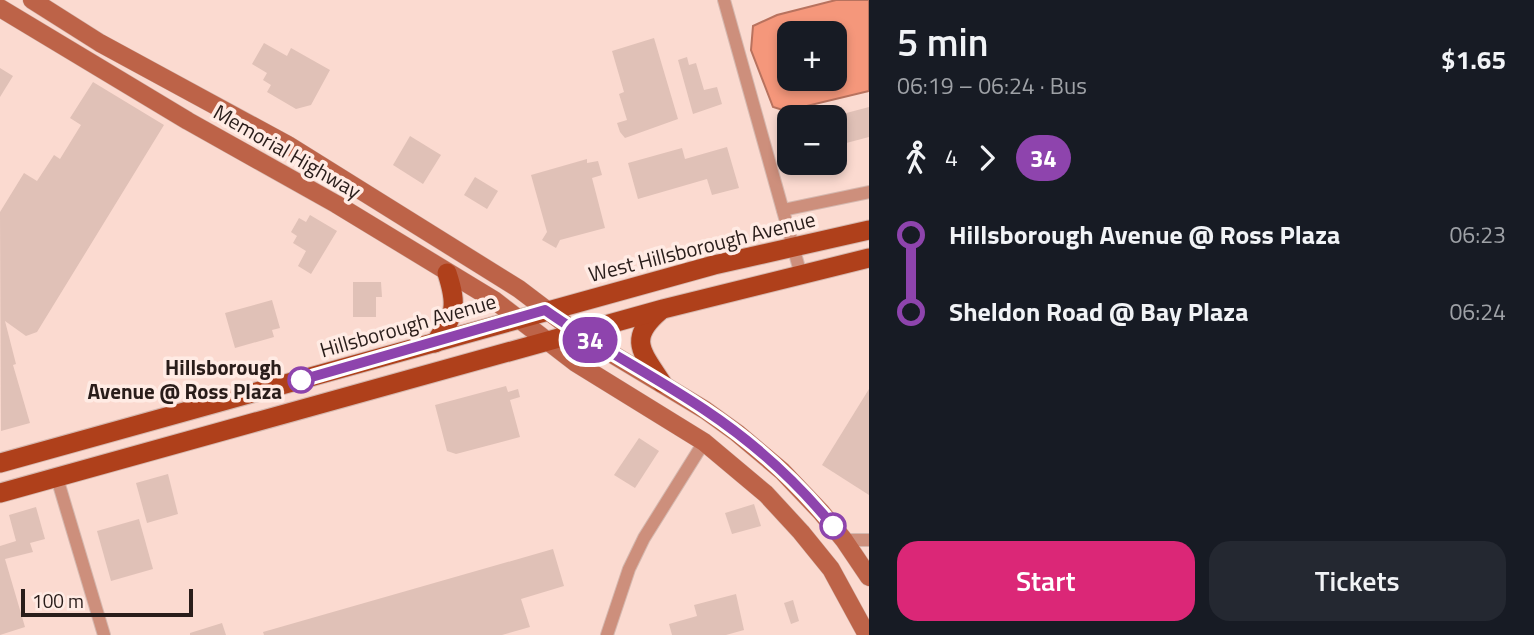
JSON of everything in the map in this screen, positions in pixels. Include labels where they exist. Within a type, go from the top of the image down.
[{"type":"main road","name":"Memorial Highway","points":[[32,0],[100,43],[288,145],[519,289],[577,332],[663,383],[737,433],[782,471],[821,512],[869,577]]},
{"type":"main road","name":"Memorial Highway","points":[[0,8],[188,121],[336,204],[494,300],[576,363],[704,442],[766,494],[801,532],[831,569],[867,635]]},
{"type":"main road","points":[[188,121],[206,101]]},
{"type":"main road","name":"West Hillsborough Avenue","points":[[545,310],[714,264],[869,230]]},
{"type":"main road","points":[[0,493],[577,332],[869,258]]},
{"type":"main road","points":[[435,343],[455,310],[454,295],[447,273]]},
{"type":"main road","points":[[663,309],[647,322],[640,339],[645,356],[663,383]]},
{"type":"main road","name":"Hillsborough Avenue","points":[[0,463],[101,437],[545,310]]},
{"type":"main road","points":[[206,407],[214,434]]},
{"type":"main road","points":[[0,486],[7,479],[83,458],[101,437]]},
{"type":"street","points":[[21,20],[32,0]]},
{"type":"street","points":[[724,0],[801,275]]},
{"type":"street","points":[[783,210],[869,192]]},
{"type":"street","points":[[607,635],[629,569],[644,538],[704,442]]},
{"type":"street","points":[[57,478],[104,635]]},
{"type":"street","points":[[844,540],[869,540]]},
{"type":"shaded area","points":[[836,0],[869,0],[869,91],[811,105],[773,107],[751,50],[753,26],[777,15]]},
{"type":"building","points":[[654,38],[678,119],[625,138],[617,123],[627,120],[619,94],[624,92],[612,51]]},
{"type":"building","points":[[264,43],[287,56],[291,48],[330,70],[311,105],[296,109],[267,92],[271,85],[263,80],[267,73],[252,64]]},
{"type":"building","points":[[687,57],[689,65],[696,63],[704,90],[717,87],[722,104],[693,114],[678,60]]},
{"type":"building","points":[[0,68],[13,76],[0,97]]},
{"type":"building","points":[[93,82],[164,125],[37,332],[26,336],[5,321],[16,364],[13,365],[30,423],[1,431],[0,212],[24,173],[37,181],[54,155],[60,159],[81,125],[70,118]]},
{"type":"building","points":[[869,107],[869,137],[847,143],[847,113]]},
{"type":"building","points":[[410,136],[441,155],[423,184],[393,165]]},
{"type":"building","points":[[727,147],[739,188],[712,195],[707,179],[638,199],[628,163],[682,148],[685,159]]},
{"type":"building","points":[[587,159],[587,163],[598,161],[602,175],[592,178],[605,228],[560,240],[556,248],[542,240],[547,232],[531,175]]},
{"type":"building","points":[[475,177],[498,191],[487,209],[464,195]]},
{"type":"building","points":[[310,215],[337,231],[311,274],[298,266],[306,251],[293,243],[297,236],[291,232],[299,218],[306,222]]},
{"type":"building","points":[[353,282],[381,282],[382,297],[376,297],[376,317],[353,317]]},
{"type":"building","points":[[272,300],[280,328],[272,330],[274,337],[235,348],[225,313]]},
{"type":"building","points":[[506,386],[508,392],[518,389],[520,397],[510,400],[520,437],[456,454],[447,451],[435,405]]},
{"type":"building","points":[[869,389],[869,495],[822,465]]},
{"type":"building","points":[[639,438],[659,451],[635,488],[614,475]]},
{"type":"building","points":[[168,474],[178,514],[147,523],[136,483]]},
{"type":"building","points":[[754,504],[761,526],[732,534],[725,513]]},
{"type":"building","points":[[36,507],[45,539],[30,543],[33,552],[5,559],[25,627],[0,635],[0,546],[16,541],[9,515]]},
{"type":"building","points":[[139,519],[153,569],[111,581],[97,531]]},
{"type":"building","points":[[553,549],[564,586],[521,599],[530,627],[502,635],[264,635],[263,632]]},
{"type":"building","points":[[736,594],[744,630],[726,635],[672,635],[669,624],[697,616],[694,605]]},
{"type":"building","points":[[793,600],[799,621],[791,624],[784,603]]},
{"type":"building","points":[[222,623],[226,635],[190,635],[190,633]]},
{"type":"bus line","name":"34","points":[[301,380],[545,310],[663,383],[737,433],[782,471],[833,526]]},
{"type":"place","name":"Hillsborough Avenue @ Ross Plaza","points":[[301,380]]}]
